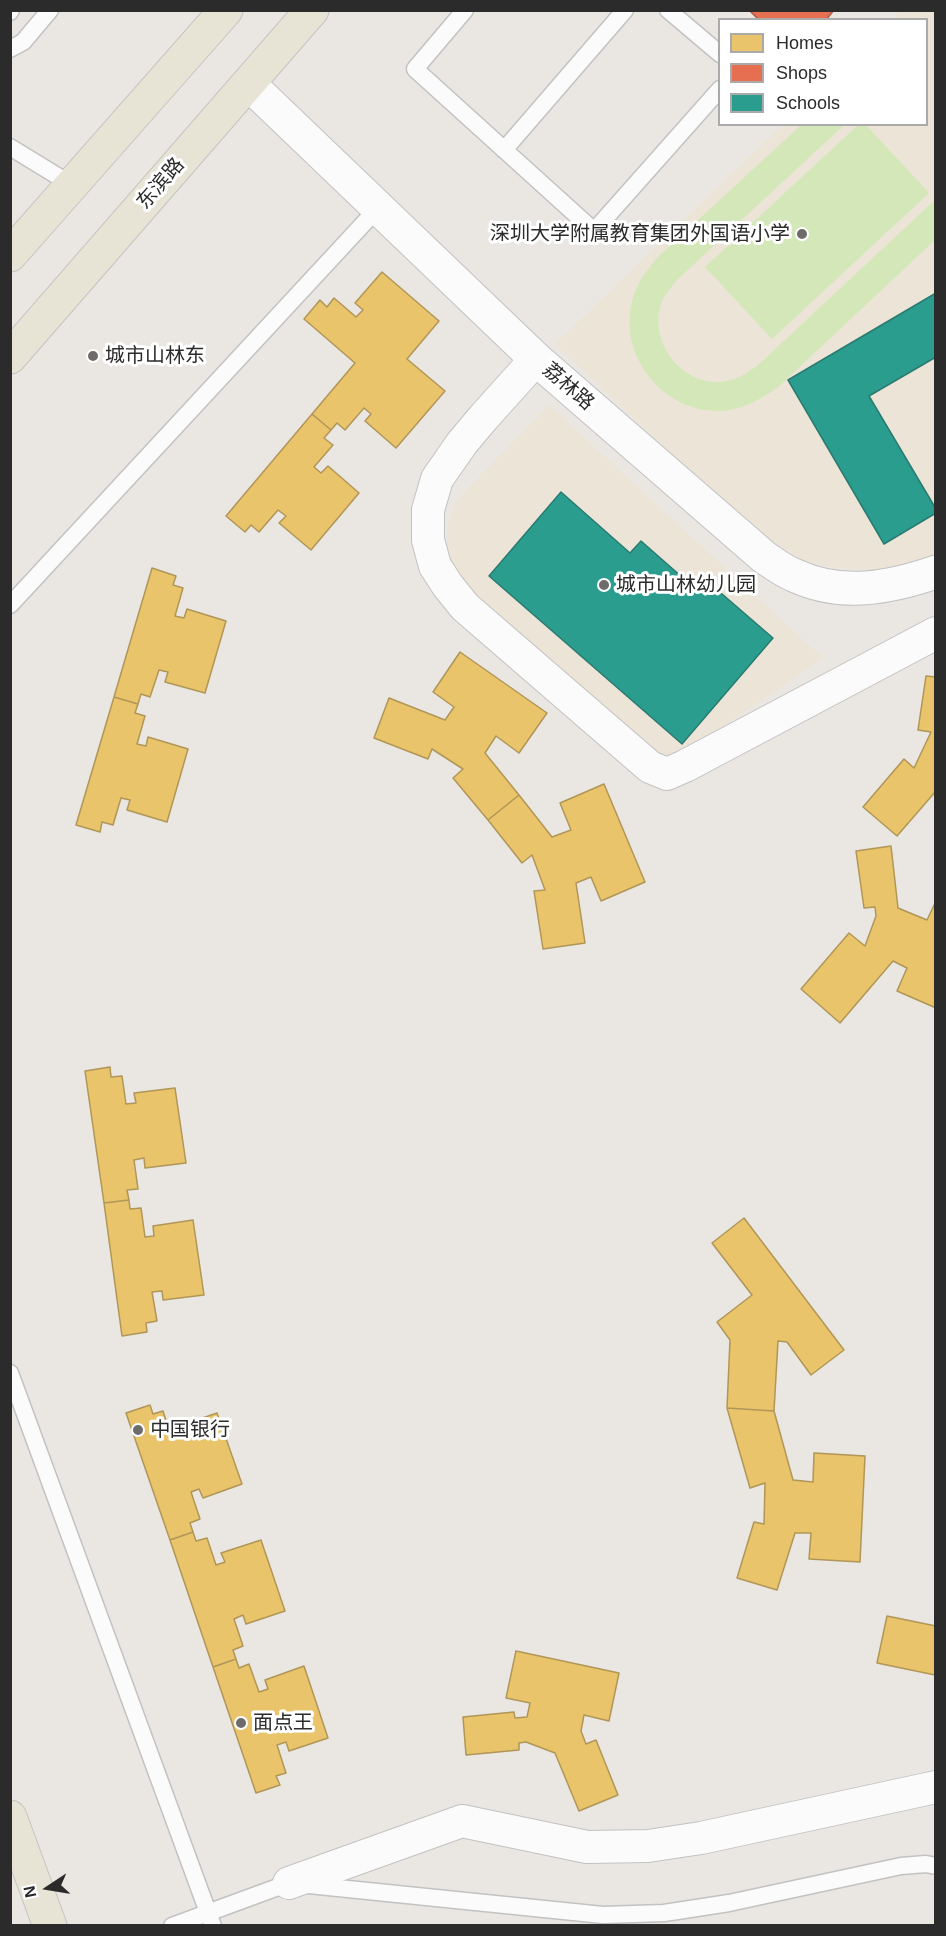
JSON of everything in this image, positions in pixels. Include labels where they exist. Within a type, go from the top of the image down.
[{"type":"main road","points":[[10,255],[226,10]]},
{"type":"main road","name":"东滨路","points":[[10,357],[312,10]]},
{"type":"main road","points":[[10,1817],[50,1926]]},
{"type":"street","name":"荔林路","points":[[249,84],[536,359],[764,557],[794,576],[824,586],[852,589],[907,582],[936,572]]},
{"type":"street","points":[[536,359],[483,418],[437,479],[428,510],[428,540],[435,566],[465,607],[650,767],[667,774],[685,766],[936,633]]},
{"type":"street","points":[[289,1882],[462,1821],[586,1847],[648,1846],[701,1839],[936,1787]]},
{"type":"lane","points":[[10,49],[23,42],[50,10]]},
{"type":"lane","points":[[465,10],[414,69],[594,231],[718,91]]},
{"type":"lane","points":[[504,150],[624,10]]},
{"type":"lane","points":[[668,10],[718,52]]},
{"type":"lane","points":[[10,147],[72,185]]},
{"type":"lane","points":[[10,605],[378,208]]},
{"type":"lane","points":[[10,1373],[211,1919]]},
{"type":"lane","points":[[172,1926],[211,1919],[289,1882],[603,1915],[664,1912],[729,1904],[901,1866],[926,1863],[936,1866]]},
{"type":"shaded area","name":"深圳大学附属教育集团外国语小学","points":[[901,11],[935,11],[935,554],[923,562],[879,570],[837,568],[803,560],[767,539],[732,512],[555,344],[781,126],[928,126],[928,18],[893,18]]},
{"type":"shaded area","name":"城市山林幼儿园","points":[[549,405],[823,658],[721,728],[661,760],[471,597],[454,574],[447,551],[447,526],[454,504]]},
{"type":"green space","points":[[800,126],[843,126],[678,279],[662,301],[659,330],[670,357],[680,368],[705,381],[720,382],[735,379],[758,365],[935,200],[935,240],[777,388],[749,404],[726,411],[697,408],[677,400],[660,388],[646,373],[636,355],[630,335],[630,313],[637,287],[657,258]]},
{"type":"green space","points":[[857,126],[867,126],[929,193],[772,339],[705,267]]},
{"type":"building: Homes","points":[[382,272],[439,321],[407,359],[445,391],[396,448],[365,421],[371,414],[364,408],[345,430],[337,423],[331,430],[312,414],[355,363],[304,319],[320,300],[327,307],[334,298],[356,317],[363,310],[355,303]]},
{"type":"building: Homes","points":[[312,414],[331,430],[324,438],[333,445],[314,467],[321,473],[328,466],[359,493],[311,550],[279,523],[286,516],[278,510],[259,532],[251,525],[245,532],[226,516]]},
{"type":"building: Homes","points":[[152,568],[176,576],[173,585],[183,588],[175,616],[184,618],[187,609],[226,621],[205,693],[165,682],[168,672],[159,670],[150,697],[141,694],[138,704],[114,697]]},
{"type":"building: Homes","points":[[460,652],[547,713],[519,753],[496,736],[485,753],[519,795],[488,820],[453,778],[463,769],[432,749],[428,759],[374,738],[389,698],[445,720],[454,707],[433,692]]},
{"type":"building: Homes","points":[[926,676],[936,677],[936,791],[897,836],[863,807],[904,759],[914,768],[931,732],[918,730]]},
{"type":"building: Homes","points":[[114,697],[138,704],[135,713],[145,716],[137,744],[146,746],[148,737],[188,749],[167,822],[127,810],[130,800],[121,798],[113,825],[102,822],[100,832],[76,825]]},
{"type":"building: Homes","points":[[604,784],[645,882],[601,901],[591,877],[576,883],[585,943],[543,949],[534,891],[545,890],[532,855],[522,863],[488,820],[519,795],[552,837],[571,830],[560,803]]},
{"type":"building: Homes","points":[[891,846],[898,908],[927,920],[936,901],[936,1008],[897,991],[907,968],[893,961],[840,1023],[801,989],[849,933],[865,946],[876,916],[875,907],[864,908],[856,851]]},
{"type":"building: Homes","points":[[110,1067],[111,1077],[122,1076],[126,1104],[136,1103],[134,1093],[175,1088],[186,1163],[145,1168],[144,1158],[134,1160],[138,1189],[127,1190],[129,1200],[104,1203],[85,1071]]},
{"type":"building: Homes","points":[[129,1200],[130,1209],[141,1208],[145,1237],[154,1236],[153,1226],[193,1220],[204,1295],[163,1300],[162,1291],[152,1292],[157,1321],[146,1323],[147,1332],[122,1336],[104,1203]]},
{"type":"building: Homes","points":[[744,1218],[844,1350],[811,1375],[787,1342],[778,1341],[774,1411],[727,1408],[730,1340],[717,1322],[752,1295],[712,1243]]},
{"type":"building: Homes","points":[[150,1405],[153,1414],[163,1411],[172,1439],[182,1436],[179,1426],[217,1413],[242,1484],[203,1498],[199,1489],[191,1492],[200,1519],[190,1523],[193,1532],[170,1540],[126,1413]]},
{"type":"building: Homes","points":[[727,1408],[774,1411],[793,1480],[813,1482],[814,1453],[865,1456],[860,1562],[809,1559],[811,1533],[795,1533],[777,1590],[737,1578],[754,1522],[764,1524],[765,1483],[750,1488]]},
{"type":"building: Homes","points":[[193,1532],[196,1541],[207,1538],[216,1565],[225,1562],[221,1553],[261,1540],[285,1611],[246,1624],[243,1615],[234,1619],[243,1646],[233,1650],[236,1659],[213,1667],[170,1540]]},
{"type":"building: Homes","points":[[887,1616],[936,1626],[935,1675],[877,1663]]},
{"type":"building: Homes","points":[[516,1651],[619,1673],[609,1721],[584,1715],[581,1731],[586,1744],[596,1740],[618,1795],[579,1811],[555,1753],[526,1742],[519,1743],[519,1750],[466,1755],[463,1717],[514,1712],[515,1718],[527,1717],[530,1703],[506,1698]]},
{"type":"building: Homes","points":[[236,1659],[239,1668],[249,1664],[259,1692],[268,1689],[265,1680],[304,1666],[328,1738],[289,1751],[286,1742],[277,1745],[286,1773],[276,1776],[280,1785],[256,1793],[213,1667]]},
{"type":"building: Shops","points":[[749,10],[834,10],[828,18],[757,18]]},
{"type":"building: Schools","points":[[936,293],[936,357],[869,396],[936,509],[936,513],[884,544],[788,380]]},
{"type":"building: Schools","points":[[561,492],[630,553],[641,541],[699,592],[707,581],[773,638],[682,744],[489,576]]},
{"type":"place","name":"深圳大学附属教育集团外国语小学","points":[[802,234]]},
{"type":"place","name":"城市山林东","points":[[93,356]]},
{"type":"place","name":"城市山林幼儿园","points":[[604,585]]},
{"type":"place","name":"中国银行","points":[[138,1430]]},
{"type":"place","name":"面点王","points":[[241,1723]]}]
